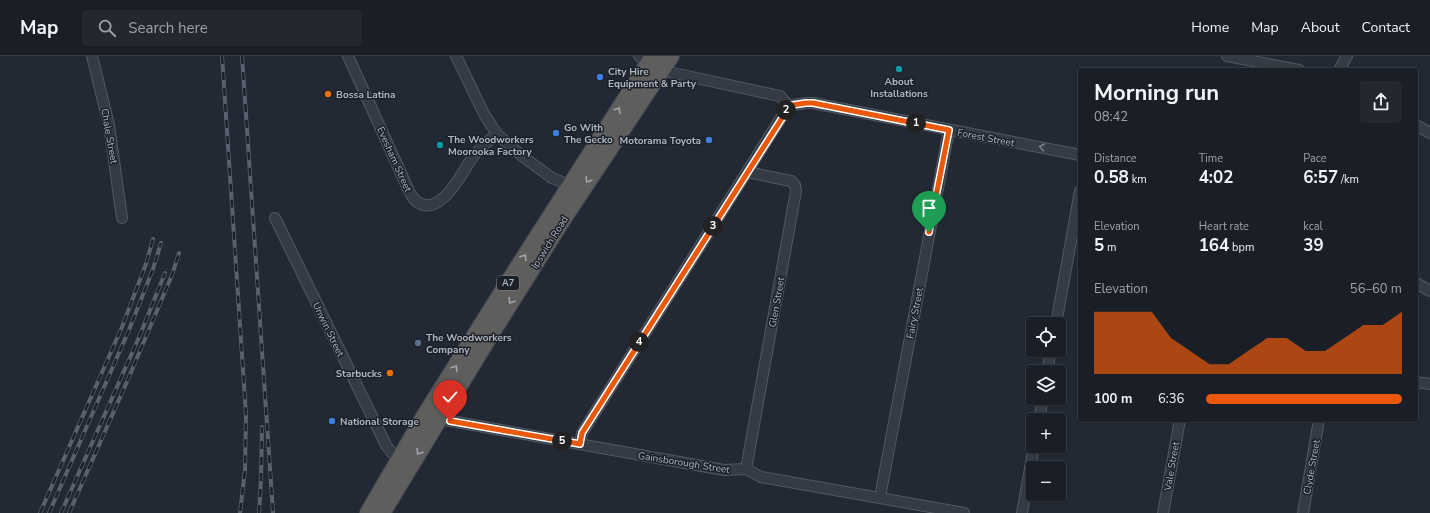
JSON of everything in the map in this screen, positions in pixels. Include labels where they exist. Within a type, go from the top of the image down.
[{"type":"highway","name":"Ipswich Road","points":[[382,513],[433,417],[570,185],[655,60]]},
{"type":"highway","name":"Ipswich Road","points":[[368,513],[399,459],[433,417],[488,337],[565,216],[655,60]]},
{"type":"street","name":"Chale Street","points":[[92,56],[109,125],[122,218]]},
{"type":"street","name":"Evesham Street","points":[[348,56],[409,191],[415,201],[423,205],[433,204],[442,200],[472,157],[497,134]]},
{"type":"street","points":[[456,56],[484,114],[497,134],[522,156],[552,178],[570,185]]},
{"type":"street","points":[[1227,56],[1289,68]]},
{"type":"street","points":[[1340,68],[1347,56]]},
{"type":"street","points":[[580,444],[582,433],[784,115],[786,106],[783,98],[776,95],[673,73],[655,60]]},
{"type":"street","name":"Forest Street","points":[[786,106],[813,103],[1078,154]]},
{"type":"street","points":[[1418,126],[1430,133]]},
{"type":"street","name":"Fairy Street","points":[[880,497],[949,130]]},
{"type":"street","name":"Glen Street","points":[[746,469],[796,191],[795,185],[791,181],[747,172]]},
{"type":"street","points":[[1057,317],[1078,202]]},
{"type":"street","name":"Unwin Street","points":[[275,218],[386,445],[399,459]]},
{"type":"street","points":[[1418,284],[1430,291]]},
{"type":"street","points":[[1418,382],[1430,384]]},
{"type":"street","name":"Gainsborough Street","points":[[433,417],[724,470],[746,469],[760,477],[880,497],[929,510],[964,513]]},
{"type":"street","name":"Vale Street","points":[[1163,513],[1180,422]]},
{"type":"street","name":"Clyde Street","points":[[1303,513],[1319,422]]},
{"type":"street","points":[[1022,513],[1033,453]]},
{"type":"railway","points":[[222,56],[246,415],[245,470],[240,513]]},
{"type":"railway","points":[[242,56],[273,513]]},
{"type":"railway","points":[[40,513],[122,327],[146,264],[153,239]]},
{"type":"railway","points":[[49,513],[129,330],[153,269],[161,243]]},
{"type":"railway","points":[[69,513],[129,377],[172,275],[179,253]]},
{"type":"railway","points":[[61,513],[140,335],[165,273]]},
{"type":"railway","points":[[259,513],[262,427]]},
{"type":"place","name":"About Installations","points":[[899,69]]},
{"type":"place","name":"City Hire Equipment & Party","points":[[600,77]]},
{"type":"place","name":"Bossa Latina","points":[[328,94]]},
{"type":"place","name":"Go With The Gecko","points":[[556,133]]},
{"type":"place","name":"Motorama Toyota","points":[[709,140]]},
{"type":"place","name":"The Woodworkers Moorooka Factory","points":[[440,145]]},
{"type":"place","name":"The Woodworkers Company","points":[[418,343]]},
{"type":"place","name":"Starbucks","points":[[390,373]]},
{"type":"place","name":"National Storage","points":[[332,421]]},
{"type":"route","points":[[450,421],[580,444],[582,433],[784,115],[786,106],[813,103],[949,130],[929,232]]}]
